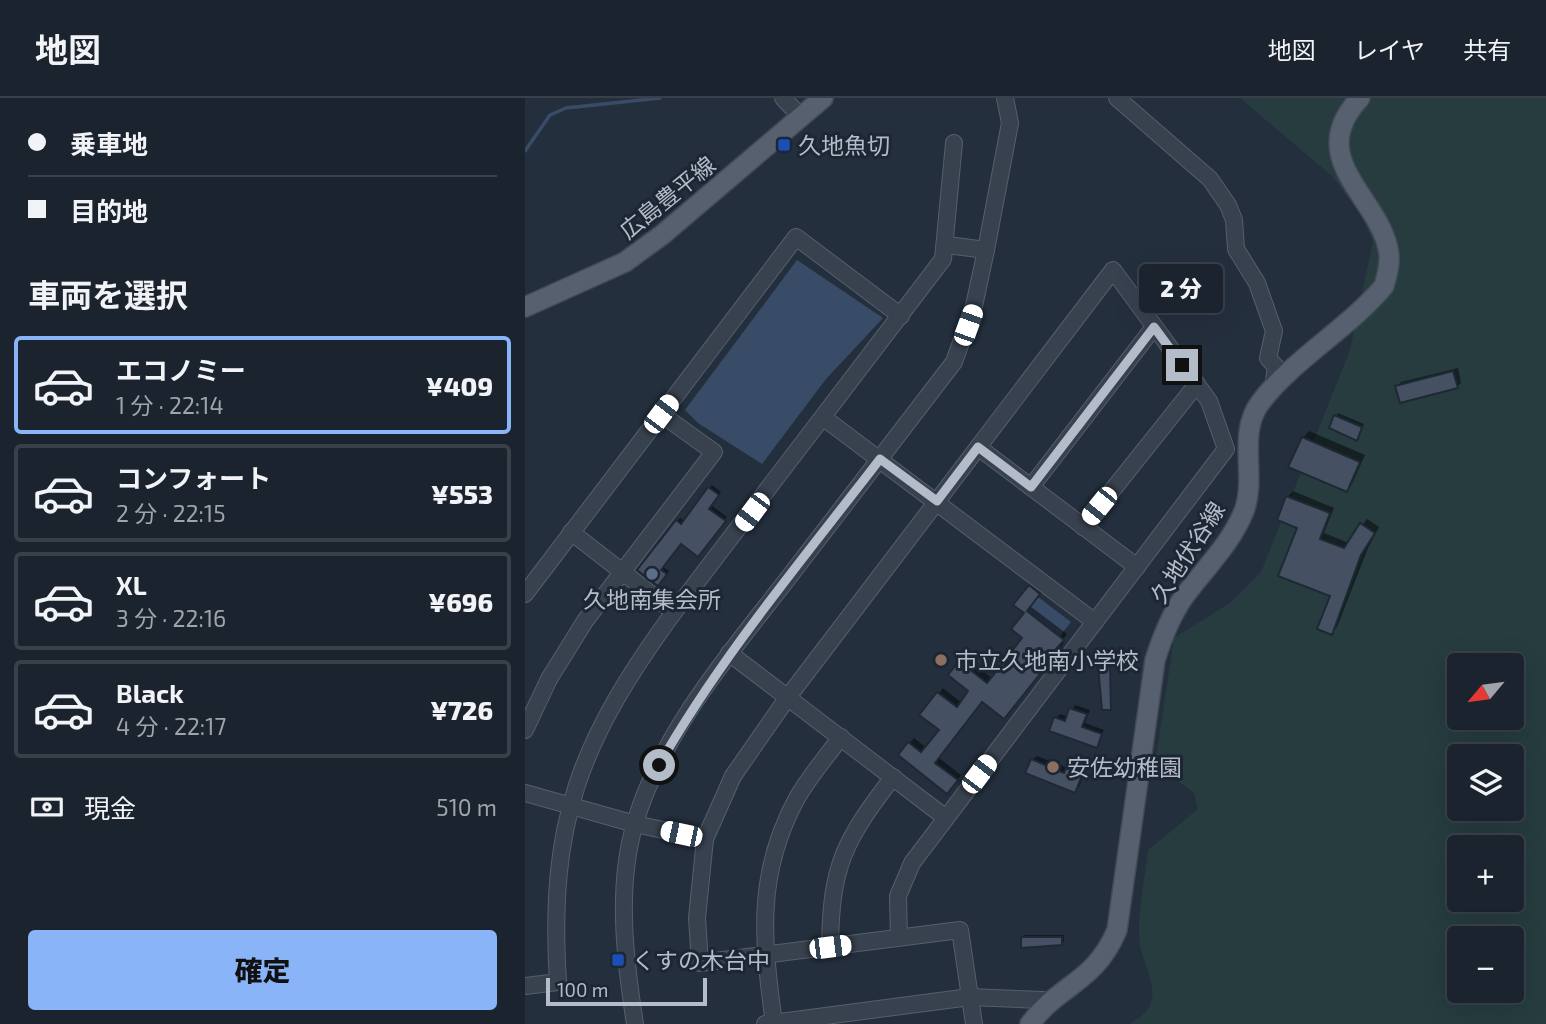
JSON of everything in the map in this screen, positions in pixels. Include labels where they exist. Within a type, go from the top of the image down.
[{"type":"main road","name":"広島豊平線","points":[[529,305],[625,262],[662,235],[823,98]]},
{"type":"main road","name":"久地伏谷線","points":[[1030,1024],[1051,1003],[1095,969],[1109,950],[1117,930],[1155,660],[1164,631],[1182,600],[1230,539],[1243,513],[1250,492],[1249,437],[1252,416],[1273,388],[1373,299],[1384,286],[1389,270],[1384,237],[1350,181],[1340,156],[1344,122],[1360,98]]},
{"type":"street","points":[[783,98],[800,116]]},
{"type":"street","points":[[635,1024],[624,928],[635,824],[659,765],[693,705],[729,653],[954,362],[974,306],[986,250],[1010,122],[1005,98]]},
{"type":"street","points":[[1117,98],[1210,179],[1228,205],[1234,220],[1236,249],[1257,284],[1274,331],[1268,358],[1276,367],[1273,388]]},
{"type":"street","points":[[525,986],[558,982],[554,922],[557,873],[569,805],[604,718],[633,668],[674,612],[943,259],[947,245],[954,144]]},
{"type":"street","points":[[525,594],[796,237],[901,316]]},
{"type":"street","points":[[947,245],[986,250]]},
{"type":"street","points":[[899,938],[898,896],[912,863],[1226,449],[1209,401],[1113,270],[788,697],[733,776],[705,839],[697,919],[700,963],[830,947],[899,938],[960,930],[974,1024]]},
{"type":"street","points":[[525,322],[529,305]]},
{"type":"street","points":[[1031,487],[1154,327]]},
{"type":"street","points":[[1083,527],[1197,384]]},
{"type":"street","points":[[525,730],[549,679],[585,621],[714,452],[661,414]]},
{"type":"street","points":[[824,418],[1095,622]]},
{"type":"street","points":[[978,447],[1137,567]]},
{"type":"street","points":[[571,532],[674,612]]},
{"type":"street","points":[[729,653],[946,818]]},
{"type":"street","points":[[841,737],[797,797],[777,841],[765,896],[765,955],[771,1024],[970,997],[1042,1000],[1051,1003]]},
{"type":"street","points":[[830,947],[831,897],[841,855],[863,816],[893,777]]},
{"type":"street","points":[[525,793],[635,824],[705,839]]},
{"type":"green space","points":[[1240,98],[1546,98],[1546,1024],[1129,1024],[1150,1005],[1152,995],[1152,984],[1139,938],[1148,850],[1198,809],[1194,793],[1155,764],[1174,638],[1230,603],[1261,572],[1350,350],[1373,241],[1361,215],[1332,176]]},
{"type":"water","points":[[797,260],[883,318],[826,379],[762,464],[698,423],[685,410]]},
{"type":"water","points":[[1038,597],[1071,622],[1060,636],[1027,611]]},
{"type":"building","points":[[1453,371],[1458,388],[1400,403],[1395,386]]},
{"type":"building","points":[[1334,415],[1362,427],[1357,441],[1329,428]]},
{"type":"building","points":[[1302,437],[1360,462],[1347,492],[1288,467]]},
{"type":"building","points":[[708,487],[719,495],[709,509],[726,521],[698,557],[681,544],[661,570],[667,574],[658,586],[637,570],[676,520],[681,524]]},
{"type":"building","points":[[1286,496],[1330,513],[1320,539],[1344,548],[1360,523],[1375,533],[1361,555],[1332,635],[1317,629],[1330,596],[1278,576],[1297,528],[1277,520]]},
{"type":"building","points":[[1029,585],[1040,594],[1027,611],[1064,640],[1058,647],[1060,649],[1004,719],[982,702],[935,763],[958,780],[947,794],[898,755],[908,742],[921,752],[939,730],[919,715],[937,692],[957,707],[968,691],[948,675],[959,661],[987,683],[1022,638],[1011,629],[1024,613],[1013,605]]},
{"type":"building","points":[[1098,666],[1110,666],[1111,710],[1102,710]]},
{"type":"building","points":[[1069,708],[1087,714],[1082,727],[1102,734],[1097,748],[1049,731],[1054,717],[1065,721]]},
{"type":"building","points":[[1031,759],[1064,773],[1068,764],[1084,770],[1075,793],[1025,773]]},
{"type":"building","points":[[1021,937],[1062,937],[1062,945],[1021,948]]},
{"type":"waterway","points":[[525,151],[550,115],[566,108],[660,98]]},
{"type":"place","name":"久地魚切","points":[[784,145]]},
{"type":"place","name":"久地南集会所","points":[[652,574]]},
{"type":"place","name":"市立久地南小学校","points":[[941,660]]},
{"type":"place","name":"安佐幼稚園","points":[[1053,767]]},
{"type":"place","name":"くすの木台中","points":[[618,960]]},
{"type":"route","points":[[659,765],[693,705],[729,653],[880,459],[937,501],[978,447],[1031,487],[1154,327],[1182,365]]}]
